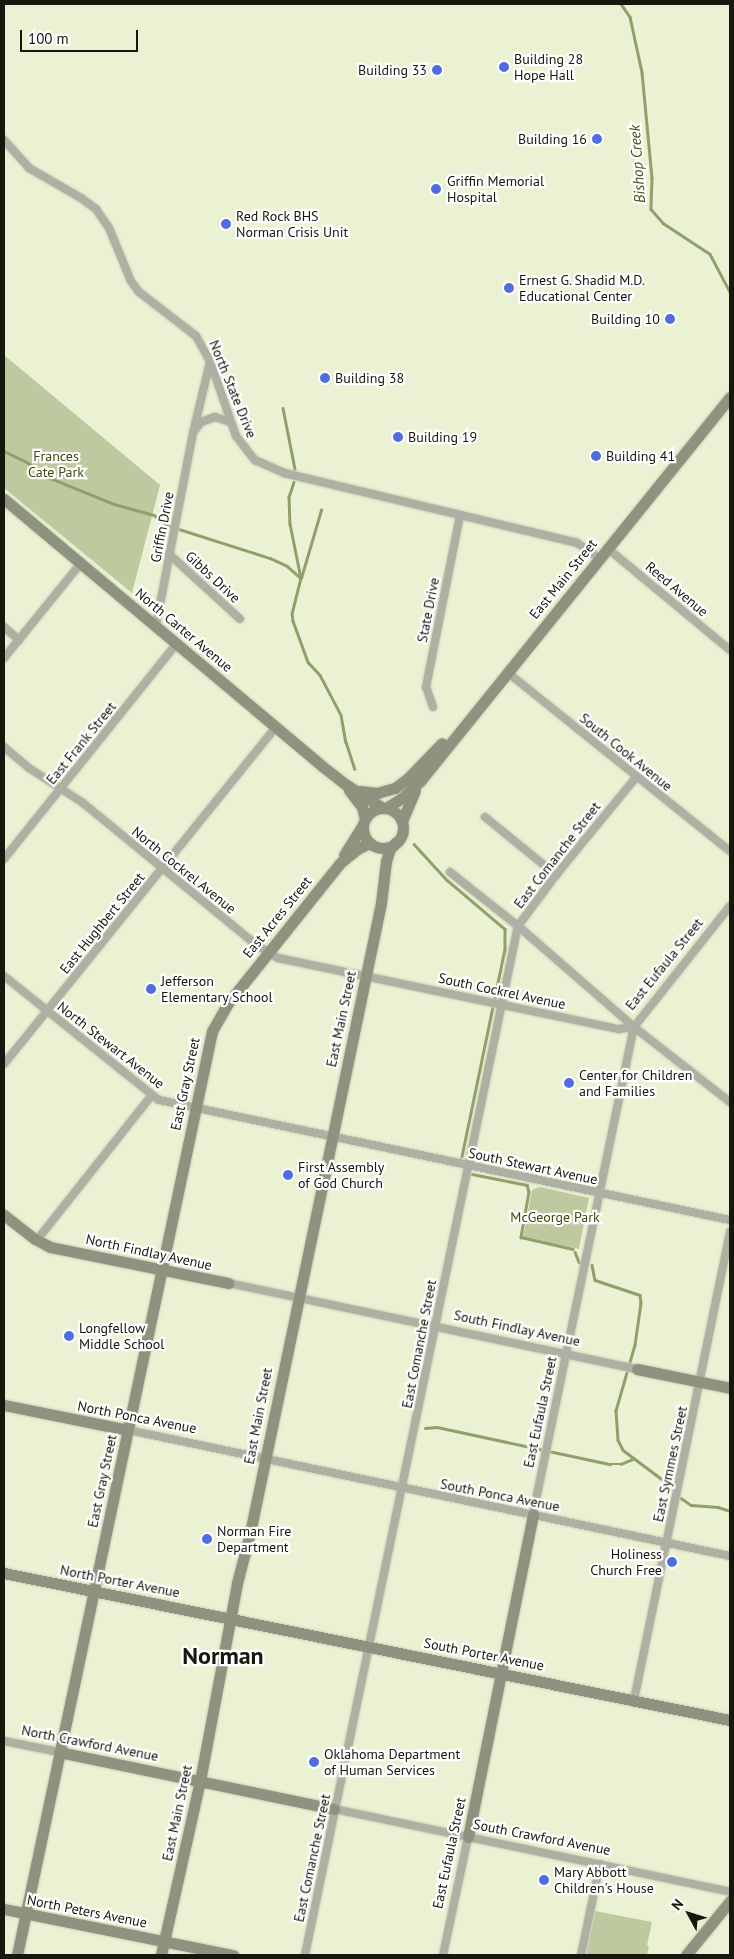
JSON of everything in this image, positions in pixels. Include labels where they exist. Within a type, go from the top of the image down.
[{"type":"street","name":"North State Drive","points":[[4,140],[29,168],[81,198],[96,209],[109,228],[131,281],[139,292],[190,330],[201,342],[210,361],[230,422],[247,452],[266,467],[460,516],[577,543],[599,558]]},
{"type":"street","name":"Griffin Drive","points":[[156,625],[193,434],[210,361]]},
{"type":"street","name":"East Main Street","points":[[384,808],[402,798],[421,780],[730,397]]},
{"type":"street","points":[[193,434],[202,422],[215,417],[230,422]]},
{"type":"street","name":"North Carter Avenue","points":[[4,499],[276,727],[350,787],[384,808]]},
{"type":"street","name":"State Drive","points":[[433,707],[426,687],[460,516]]},
{"type":"street","name":"Reed Avenue","points":[[607,548],[730,650]]},
{"type":"street","name":"Gibbs Drive","points":[[169,554],[240,619]]},
{"type":"street","points":[[4,658],[81,562]]},
{"type":"street","points":[[4,627],[19,640]]},
{"type":"street","name":"East Frank Street","points":[[4,859],[177,643]]},
{"type":"street","name":"South Cook Avenue","points":[[507,672],[730,851]]},
{"type":"street","points":[[350,787],[377,793],[402,784],[482,703]]},
{"type":"street","name":"East Hughbert Street","points":[[4,1064],[276,727]]},
{"type":"street","name":"North Cockrel Avenue","points":[[4,747],[30,768],[83,803],[268,952],[278,958],[365,976]]},
{"type":"street","name":"East Comanche Street","points":[[304,1955],[500,1004],[518,926],[556,875],[637,776]]},
{"type":"street","name":"East Main Street","points":[[402,821],[408,803],[421,780]]},
{"type":"street","name":"North Carter Avenue","points":[[350,787],[362,807],[364,822]]},
{"type":"street","points":[[384,808],[393,810],[402,821],[402,832],[396,842],[382,848],[372,844],[364,833],[364,822],[369,813],[384,808]]},
{"type":"street","points":[[485,816],[556,875]]},
{"type":"street","name":"East Acres Street","points":[[220,1014],[340,863],[364,822]]},
{"type":"street","name":"East Main Street","points":[[161,1955],[200,1781],[231,1619],[365,976],[386,861],[390,849],[396,842]]},
{"type":"street","name":"East Main Street","points":[[372,844],[383,882]]},
{"type":"street","name":"East Acres Street","points":[[340,863],[356,849],[372,844]]},
{"type":"street","points":[[450,872],[518,926],[634,1027],[730,1102]]},
{"type":"street","name":"East Eufaula Street","points":[[442,1955],[568,1354],[634,1027],[730,906]]},
{"type":"street","name":"North Stewart Avenue","points":[[4,976],[151,1096],[195,1109],[331,1137]]},
{"type":"street","name":"South Cockrel Avenue","points":[[365,976],[619,1029],[634,1027]]},
{"type":"street","name":"East Gray Street","points":[[17,1955],[210,1037],[220,1014]]},
{"type":"street","points":[[37,1240],[151,1096]]},
{"type":"street","name":"South Stewart Avenue","points":[[331,1137],[730,1220]]},
{"type":"street","name":"North Findlay Avenue","points":[[4,1215],[37,1240],[50,1247],[298,1298]]},
{"type":"street","name":"East Symmes Street","points":[[634,1700],[730,1232]]},
{"type":"street","name":"South Findlay Avenue","points":[[298,1298],[730,1388]]},
{"type":"street","name":"North Ponca Avenue","points":[[4,1405],[265,1458]]},
{"type":"street","name":"South Ponca Avenue","points":[[265,1458],[730,1556]]},
{"type":"street","name":"North Porter Avenue","points":[[4,1573],[231,1619]]},
{"type":"street","name":"South Porter Avenue","points":[[231,1619],[730,1720]]},
{"type":"street","name":"North Crawford Avenue","points":[[4,1741],[200,1781]]},
{"type":"street","name":"South Crawford Avenue","points":[[200,1781],[730,1892]]},
{"type":"street","points":[[581,1955],[600,1864]]},
{"type":"street","points":[[686,1955],[730,1902]]},
{"type":"street","name":"North Peters Avenue","points":[[4,1909],[233,1955]]},
{"type":"green space","name":"Frances Cate Park","points":[[4,355],[160,485],[132,593],[4,488]]},
{"type":"green space","name":"McGeorge Park","points":[[540,1187],[589,1198],[579,1249],[523,1237],[532,1190]]},
{"type":"green space","points":[[595,1911],[652,1922],[647,1955],[586,1955]]},
{"type":"waterway","name":"Bishop Creek","points":[[621,4],[630,17],[642,72],[652,178],[651,209],[663,223],[710,254],[730,292]]},
{"type":"waterway","points":[[283,408],[295,469]]},
{"type":"waterway","points":[[4,451],[27,462],[50,478],[114,504],[154,515],[169,526]]},
{"type":"waterway","points":[[294,482],[289,497],[290,524],[301,578],[292,613],[293,621],[308,662],[320,675],[341,715],[346,742],[355,769]]},
{"type":"waterway","points":[[179,529],[270,558],[287,566],[301,578],[321,510]]},
{"type":"waterway","points":[[414,844],[447,880],[505,929],[505,949],[462,1157]]},
{"type":"waterway","points":[[472,1174],[527,1185],[529,1192],[521,1237],[573,1249]]},
{"type":"waterway","points":[[575,1252],[579,1262]]},
{"type":"waterway","points":[[592,1265],[595,1280],[640,1295],[641,1303],[635,1345],[616,1411],[618,1440],[623,1450],[663,1480],[671,1489]]},
{"type":"waterway","points":[[425,1428],[437,1427],[610,1464],[621,1464],[633,1459]]},
{"type":"waterway","points":[[681,1498],[691,1505],[718,1507],[730,1511]]},
{"type":"place","name":"Building 28 Hope Hall","points":[[504,67]]},
{"type":"place","name":"Building 33","points":[[437,70]]},
{"type":"place","name":"Building 16","points":[[597,139]]},
{"type":"place","name":"Griffin Memorial Hospital","points":[[436,189]]},
{"type":"place","name":"Red Rock BHS Norman Crisis Unit","points":[[226,224]]},
{"type":"place","name":"Ernest G. Shadid M.D. Educational Center","points":[[509,288]]},
{"type":"place","name":"Building 10","points":[[670,319]]},
{"type":"place","name":"Building 38","points":[[325,378]]},
{"type":"place","name":"Building 19","points":[[398,437]]},
{"type":"place","name":"Building 41","points":[[596,456]]},
{"type":"place","name":"Jefferson Elementary School","points":[[151,989]]},
{"type":"place","name":"Center for Children and Families","points":[[569,1083]]},
{"type":"place","name":"First Assembly of God Church","points":[[288,1175]]},
{"type":"place","name":"Longfellow Middle School","points":[[69,1336]]},
{"type":"place","name":"Norman Fire Department","points":[[207,1539]]},
{"type":"place","name":"Holiness Church Free","points":[[672,1562]]},
{"type":"place","name":"Oklahoma Department of Human Services","points":[[314,1762]]},
{"type":"place","name":"Mary Abbott Children's House","points":[[544,1880]]},
{"type":"district","name":"Norman","points":[[223,1656]]}]
